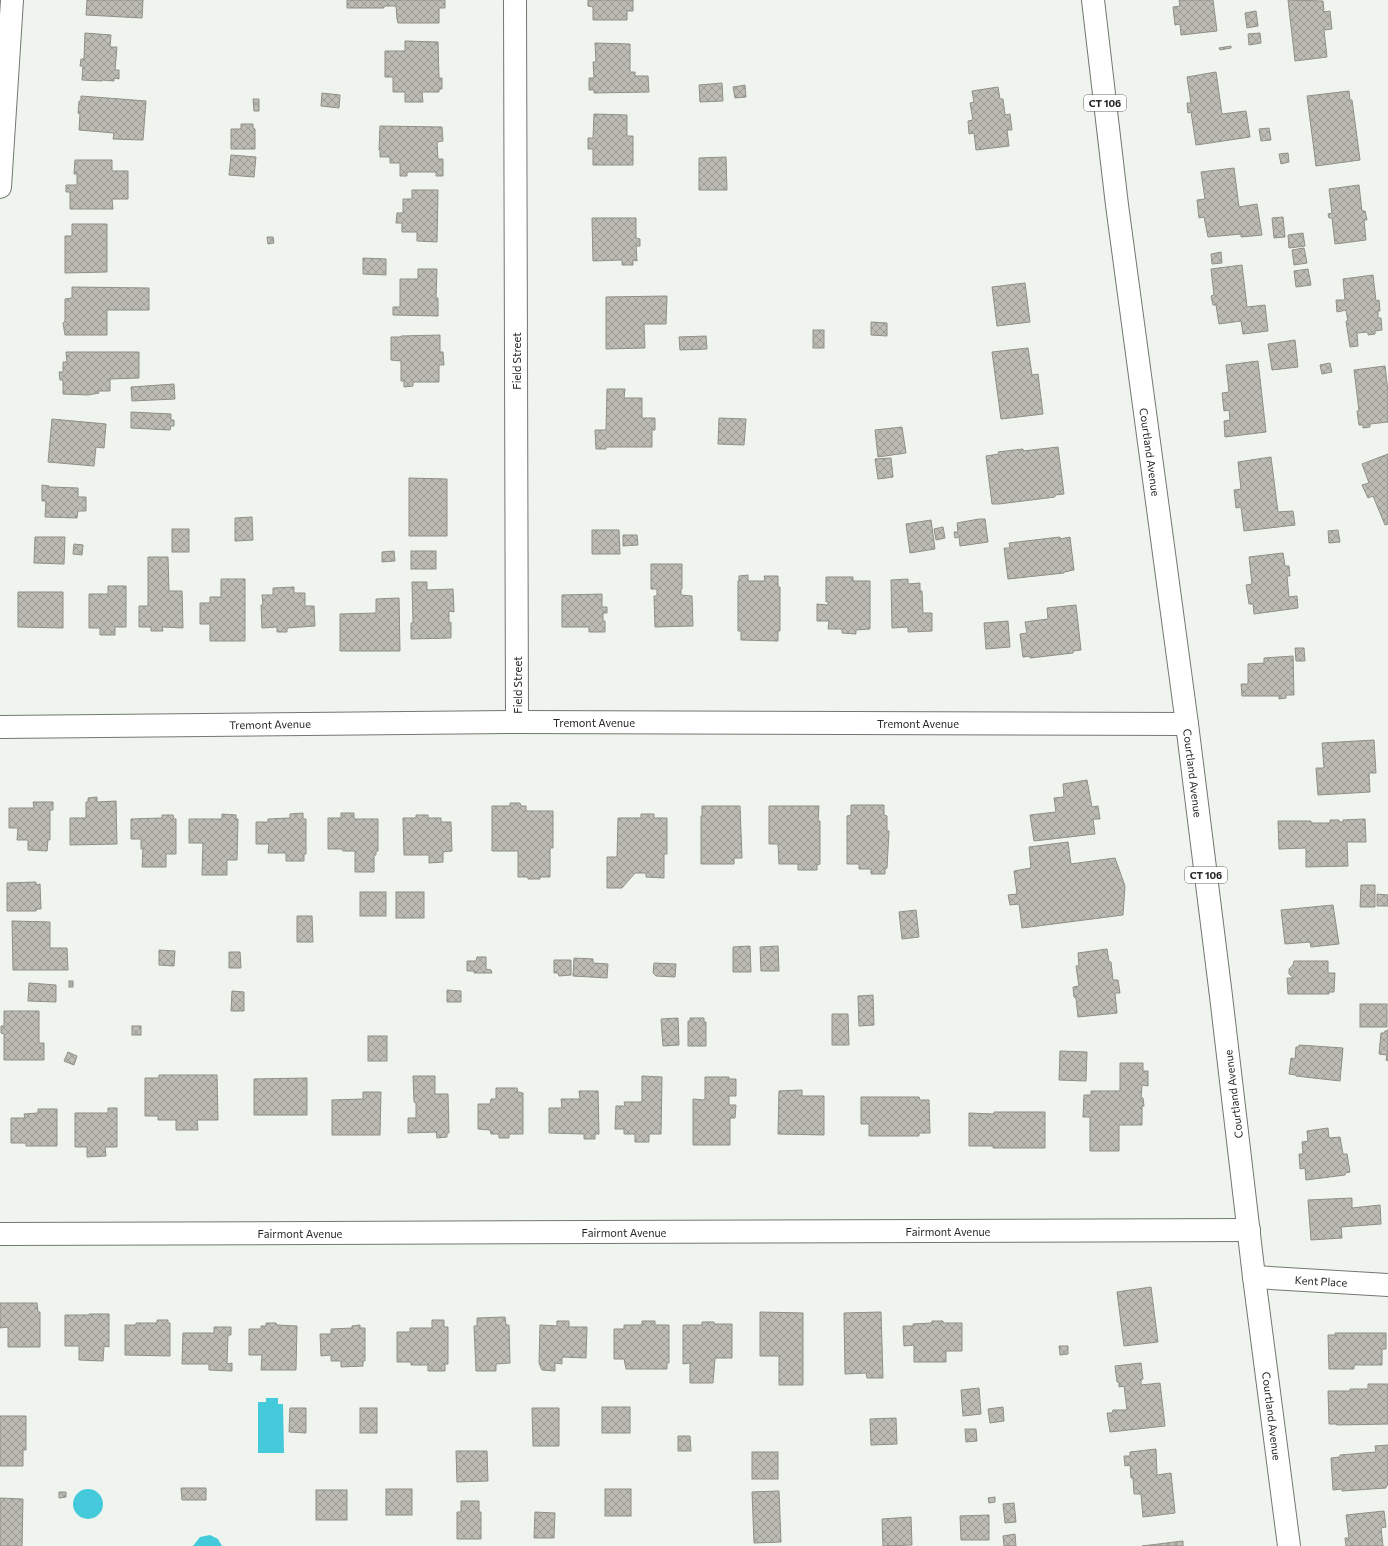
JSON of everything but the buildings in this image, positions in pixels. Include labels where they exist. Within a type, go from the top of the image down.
[{"type":"street","points":[[0,187],[12,0]]},
{"type":"street","name":"Field Street","points":[[515,0],[517,722]]},
{"type":"street","name":"Courtland Avenue","points":[[1093,0],[1118,213],[1187,724],[1254,1277],[1289,1546]]},
{"type":"street","name":"Tremont Avenue","points":[[0,727],[517,722],[1187,724]]},
{"type":"street","name":"Fairmont Avenue","points":[[0,1234],[1249,1230]]},
{"type":"street","name":"Kent Place","points":[[1254,1277],[1388,1285]]},
{"type":"water","points":[[266,1398],[278,1398],[278,1404],[283,1404],[284,1453],[258,1453],[258,1402],[266,1402]]},
{"type":"water","points":[[88,1489],[94,1490],[102,1498],[102,1510],[94,1518],[88,1519],[82,1518],[74,1510],[73,1504],[74,1498],[82,1490]]},
{"type":"water","points":[[210,1535],[218,1539],[222,1546],[193,1546],[200,1537]]}]
